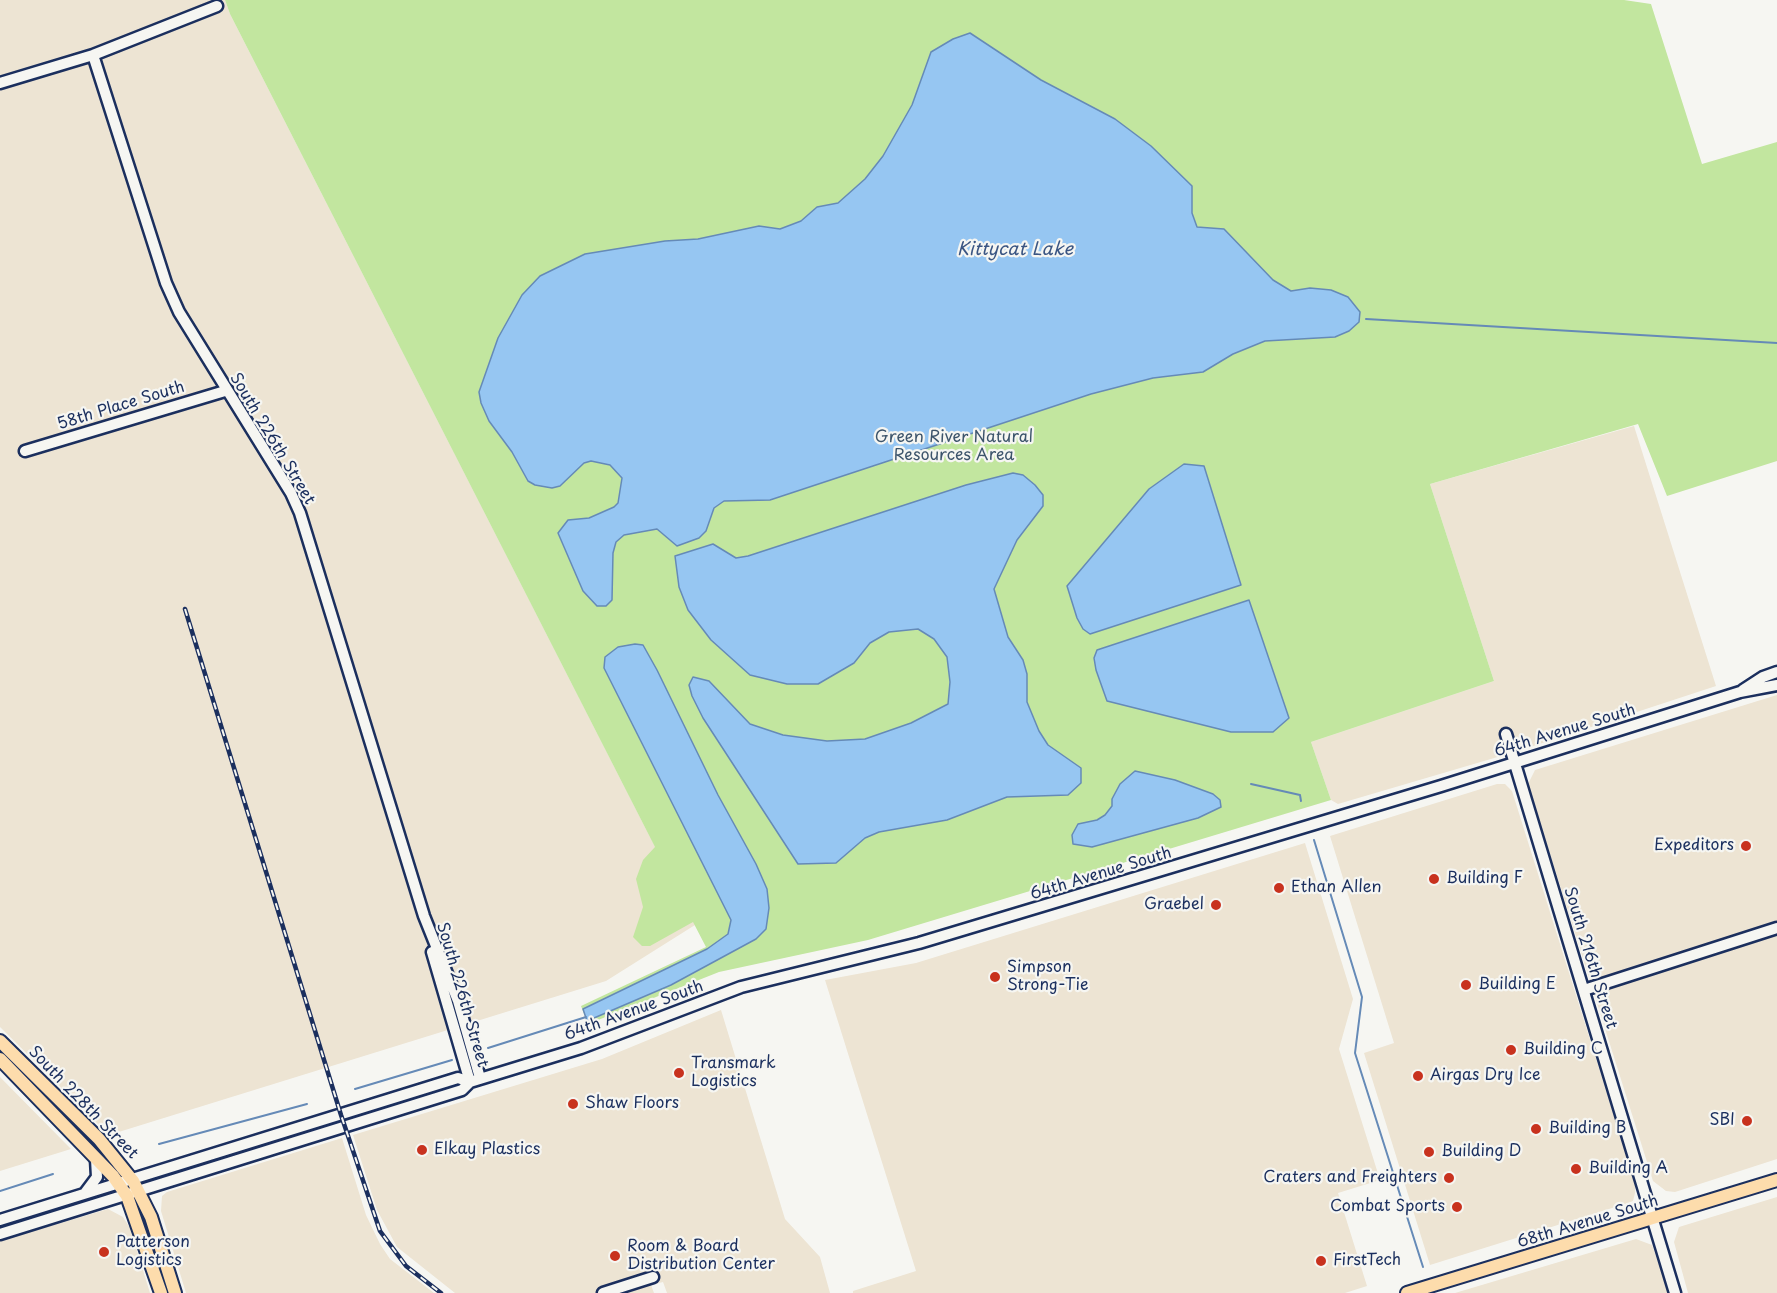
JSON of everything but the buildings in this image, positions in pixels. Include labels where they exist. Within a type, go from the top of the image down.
[{"type":"main road","name":"South 228th Street","points":[[0,1041],[99,1139],[151,1217],[175,1293]]},
{"type":"main road","name":"South 228th Street","points":[[0,1059],[119,1185],[133,1189]]},
{"type":"main road","name":"68th Avenue South","points":[[1407,1293],[1777,1180]]},
{"type":"main road","name":"South 228th Street","points":[[133,1189],[161,1293]]},
{"type":"street","points":[[0,84],[93,55],[217,6]]},
{"type":"street","name":"South 226th Street","points":[[93,55],[166,283],[178,312],[225,391],[291,493],[300,513],[424,916],[458,1001],[475,1080]]},
{"type":"street","name":"58th Place South","points":[[25,451],[225,391]]},
{"type":"street","name":"64th Avenue South","points":[[1740,692],[1763,677],[1777,672]]},
{"type":"street","name":"64th Avenue South","points":[[0,1234],[458,1078],[475,1080],[581,1048],[741,987],[800,970],[919,944],[1515,763],[1740,692],[1777,685]]},
{"type":"street","name":"South 216th Street","points":[[1506,734],[1675,1293]]},
{"type":"street","points":[[1584,990],[1777,928]]},
{"type":"street","points":[[83,1195],[97,1177],[96,1159]]},
{"type":"street","points":[[0,1220],[119,1185]]},
{"type":"street","points":[[603,1293],[653,1277]]},
{"type":"shaded area","points":[[0,0],[225,0],[230,14],[695,925],[606,981],[109,1135],[0,1027]]},
{"type":"shaded area","points":[[1634,426],[1716,686],[1518,751],[1338,804],[1331,800],[1311,742],[1494,681],[1430,484]]},
{"type":"shaded area","points":[[1777,695],[1777,1159],[1675,1192],[1666,1191],[1653,1181],[1528,784],[1535,770]]},
{"type":"shaded area","points":[[1497,784],[1505,784],[1512,791],[1635,1183],[1635,1193],[1633,1201],[1628,1203],[1430,1265],[1364,1053],[1394,1043],[1330,836]]},
{"type":"shaded area","points":[[1305,843],[1353,999],[1339,1049],[1380,1180],[1338,1193],[1367,1286],[1345,1293],[853,1293],[853,1291],[916,1271],[825,980],[916,963]]},
{"type":"shaded area","points":[[721,1010],[785,1219],[820,1257],[830,1293],[667,1293],[663,1282],[651,1285],[654,1293],[455,1293],[397,1247],[377,1210],[353,1135],[602,1059]]},
{"type":"shaded area","points":[[0,1077],[71,1149],[0,1171]]},
{"type":"shaded area","points":[[342,1138],[366,1215],[380,1244],[390,1259],[434,1293],[186,1293],[161,1211],[162,1196],[167,1192]]},
{"type":"shaded area","points":[[1777,1197],[1777,1293],[1688,1293],[1674,1242],[1679,1227]]},
{"type":"shaded area","points":[[108,1209],[123,1217],[130,1228],[150,1293],[0,1293],[0,1241]]},
{"type":"shaded area","points":[[1636,1239],[1652,1245],[1669,1293],[1455,1293]]},
{"type":"green space","name":"Green River Natural Resources Area","points":[[225,0],[1624,0],[1651,4],[1702,164],[1777,142],[1777,461],[1667,496],[1638,424],[1430,484],[1494,681],[1311,742],[1331,800],[868,940],[719,972],[588,1024],[581,1006],[706,947],[693,922],[650,946],[642,946],[633,937],[643,907],[636,879],[643,860],[655,847],[230,14]]},
{"type":"water","name":"Kittycat Lake","points":[[970,33],[1041,80],[1115,119],[1151,146],[1192,186],[1192,213],[1197,227],[1224,229],[1273,280],[1291,291],[1310,288],[1331,290],[1348,297],[1360,312],[1359,322],[1349,331],[1335,337],[1265,341],[1233,354],[1203,372],[1153,378],[1091,394],[770,500],[724,501],[714,508],[706,531],[699,538],[677,546],[657,529],[624,535],[616,542],[613,553],[612,600],[606,606],[597,606],[583,591],[558,533],[568,520],[589,518],[614,507],[618,503],[622,478],[610,465],[591,461],[584,463],[560,486],[552,488],[535,485],[528,481],[512,452],[489,421],[481,403],[479,392],[498,338],[522,295],[540,276],[585,254],[665,241],[698,239],[759,226],[780,229],[801,221],[817,207],[838,203],[865,179],[883,156],[912,105],[931,52],[953,39]]},
{"type":"water","points":[[1184,464],[1204,466],[1241,585],[1090,634],[1083,629],[1077,618],[1067,586],[1149,489]]},
{"type":"water","points":[[1013,473],[1023,475],[1035,485],[1043,495],[1043,506],[1017,540],[994,589],[1008,637],[1023,660],[1027,674],[1027,702],[1039,731],[1048,745],[1081,768],[1081,783],[1068,795],[1007,797],[947,820],[879,832],[865,838],[836,863],[798,864],[703,718],[689,685],[693,677],[709,681],[750,724],[783,735],[827,741],[865,739],[911,723],[948,704],[950,682],[947,657],[934,639],[918,629],[889,632],[870,643],[854,663],[818,684],[787,684],[750,675],[711,640],[688,610],[679,587],[675,556],[713,544],[736,558],[748,556],[966,485]]},
{"type":"water","points":[[1249,600],[1289,718],[1273,732],[1231,732],[1107,701],[1096,670],[1094,658],[1097,650]]},
{"type":"water","points":[[643,645],[657,670],[718,795],[756,864],[767,889],[769,908],[766,929],[756,939],[671,985],[587,1021],[583,1009],[707,949],[728,934],[731,920],[604,668],[605,657],[618,647]]},
{"type":"water","points":[[1135,771],[1175,780],[1213,794],[1220,800],[1221,807],[1198,818],[1092,847],[1073,844],[1072,835],[1078,824],[1097,820],[1105,815],[1112,806],[1112,799],[1120,784]]},
{"type":"waterway","points":[[1366,319],[1777,343]]},
{"type":"waterway","points":[[1251,784],[1300,795],[1301,801]]},
{"type":"waterway","points":[[1314,840],[1362,997],[1355,1053],[1423,1267]]},
{"type":"waterway","points":[[488,1048],[586,1017]]},
{"type":"waterway","points":[[355,1089],[452,1060]]},
{"type":"waterway","points":[[159,1144],[307,1104]]},
{"type":"waterway","points":[[0,1191],[53,1174]]},
{"type":"railway","points":[[185,609],[341,1115],[380,1231],[406,1266],[441,1293]]},
{"type":"place","name":"Expeditors","points":[[1746,846]]},
{"type":"place","name":"Building F","points":[[1434,879]]},
{"type":"place","name":"Ethan Allen","points":[[1279,888]]},
{"type":"place","name":"Graebel","points":[[1216,905]]},
{"type":"place","name":"Simpson Strong-Tie","points":[[995,977]]},
{"type":"place","name":"Building E","points":[[1466,985]]},
{"type":"place","name":"Building C","points":[[1511,1050]]},
{"type":"place","name":"Transmark Logistics","points":[[679,1073]]},
{"type":"place","name":"Airgas Dry Ice","points":[[1418,1076]]},
{"type":"place","name":"Shaw Floors","points":[[573,1104]]},
{"type":"place","name":"SBI","points":[[1747,1121]]},
{"type":"place","name":"Building B","points":[[1536,1129]]},
{"type":"place","name":"Elkay Plastics","points":[[422,1150]]},
{"type":"place","name":"Building D","points":[[1429,1152]]},
{"type":"place","name":"Building A","points":[[1576,1169]]},
{"type":"place","name":"Craters and Freighters","points":[[1449,1178]]},
{"type":"place","name":"Combat Sports","points":[[1457,1207]]},
{"type":"place","name":"Patterson Logistics","points":[[104,1252]]},
{"type":"place","name":"Room & Board Distribution Center","points":[[615,1256]]},
{"type":"place","name":"FirstTech","points":[[1321,1261]]}]
